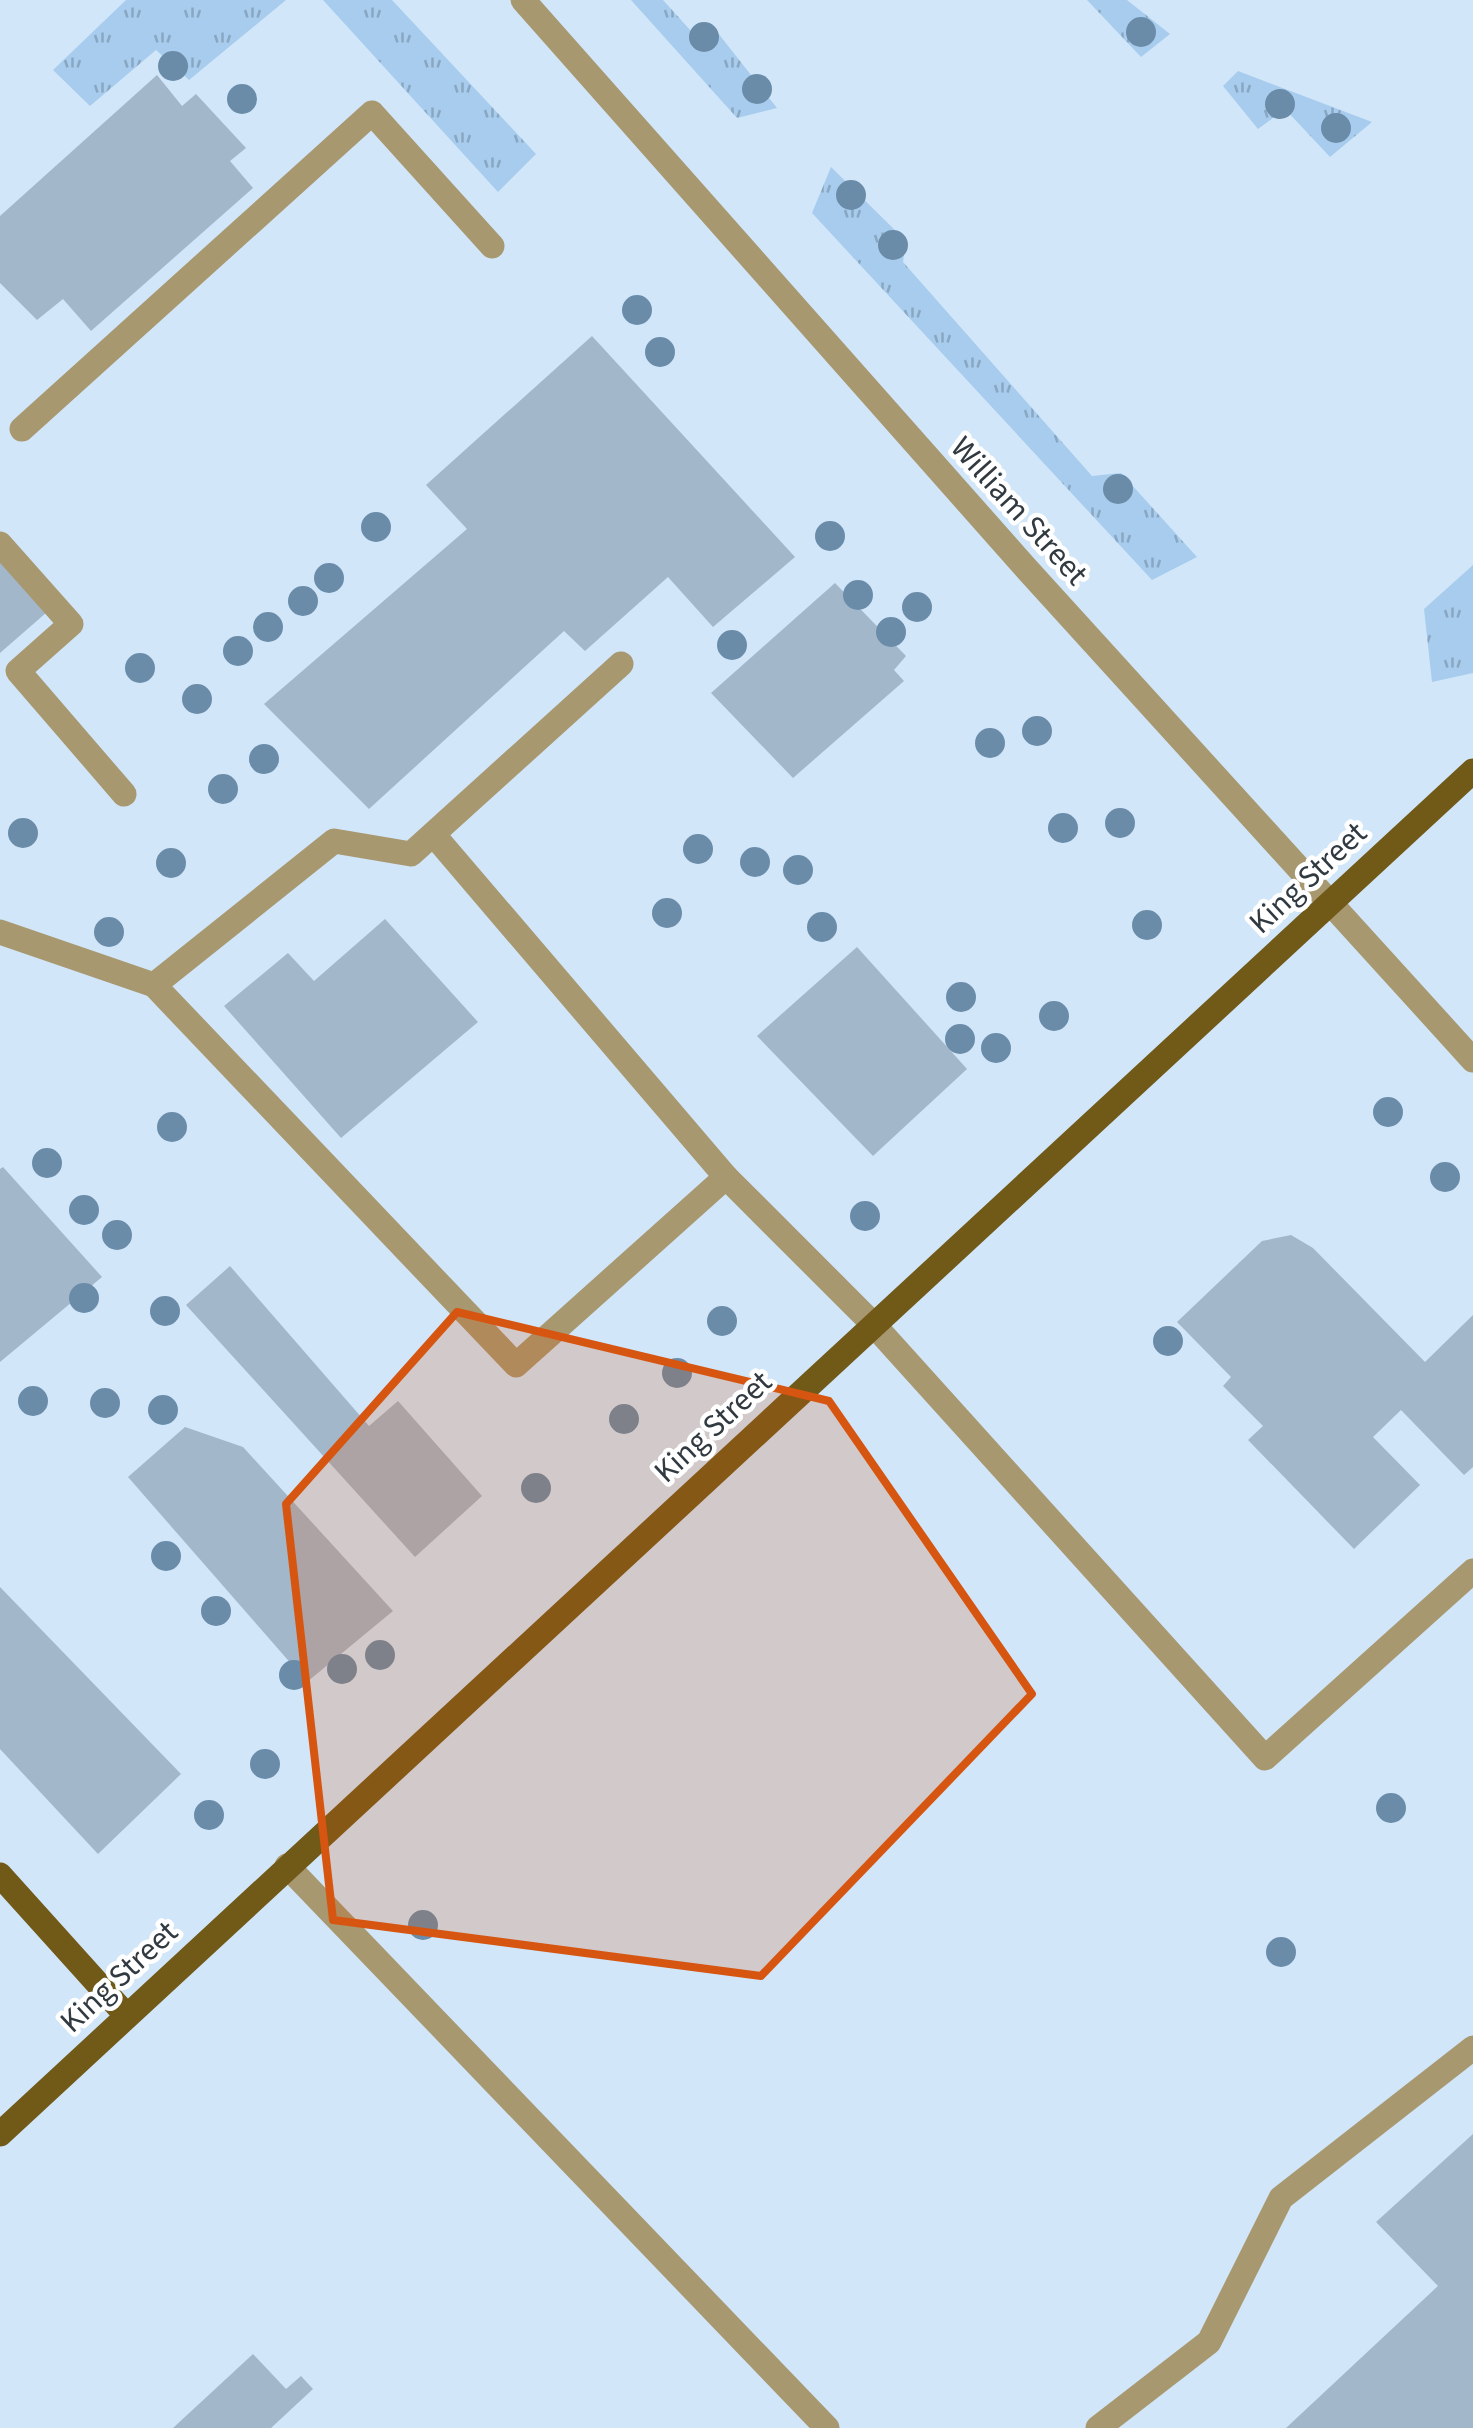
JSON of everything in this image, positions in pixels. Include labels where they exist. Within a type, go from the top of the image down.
[{"type":"main road","name":"King Street","points":[[0,2134],[1473,771]]},
{"type":"main road","points":[[0,1875],[126,2015]]},
{"type":"street","name":"William Street","points":[[523,0],[1327,904],[1473,1060]]},
{"type":"street","points":[[22,429],[372,113],[492,246]]},
{"type":"street","points":[[0,544],[71,624],[18,672],[124,794]]},
{"type":"street","points":[[154,985],[334,841],[411,854],[621,664]]},
{"type":"street","points":[[433,834],[726,1177],[873,1324],[1265,1758],[1473,1571]]},
{"type":"street","points":[[0,932],[154,985],[516,1365],[726,1177]]},
{"type":"street","points":[[287,1866],[827,2428]]},
{"type":"street","points":[[1098,2428],[1209,2342],[1281,2198],[1473,2048]]},
{"type":"highlighted area","points":[[457,1312],[829,1401],[1032,1694],[761,1976],[333,1920],[286,1504]]},
{"type":"green space","points":[[126,0],[286,0],[189,80],[156,50],[90,106],[53,70]]},
{"type":"green space","points":[[323,0],[392,0],[536,154],[498,192]]},
{"type":"green space","points":[[631,0],[663,0],[691,31],[710,23],[777,108],[737,118]]},
{"type":"green space","points":[[1087,0],[1127,0],[1170,34],[1141,57]]},
{"type":"green space","points":[[1238,71],[1372,122],[1330,157],[1285,109],[1258,129],[1223,86]]},
{"type":"green space","points":[[831,167],[906,241],[903,262],[1092,476],[1121,473],[1197,557],[1152,580],[812,213]]},
{"type":"green space","points":[[1473,565],[1473,673],[1432,682],[1424,609]]},
{"type":"building","points":[[157,75],[182,106],[196,94],[246,148],[230,161],[253,188],[91,331],[63,299],[37,320],[0,283],[0,216]]},
{"type":"building","points":[[592,336],[795,557],[713,627],[668,577],[585,651],[564,631],[369,809],[264,704],[467,529],[426,485]]},
{"type":"building","points":[[0,561],[47,612],[0,653]]},
{"type":"building","points":[[835,583],[906,656],[894,670],[904,681],[793,778],[711,693]]},
{"type":"building","points":[[385,919],[478,1022],[341,1138],[224,1006],[288,953],[314,981]]},
{"type":"building","points":[[857,947],[967,1069],[873,1156],[757,1036]]},
{"type":"building","points":[[3,1167],[102,1277],[0,1362],[0,1169]]},
{"type":"building","points":[[1291,1235],[1313,1248],[1425,1362],[1473,1315],[1473,1467],[1464,1475],[1401,1410],[1373,1437],[1420,1485],[1354,1549],[1248,1440],[1263,1426],[1223,1386],[1231,1377],[1177,1322],[1262,1241]]},
{"type":"building","points":[[230,1266],[369,1426],[398,1401],[482,1496],[415,1557],[186,1305]]},
{"type":"building","points":[[185,1427],[243,1447],[393,1611],[307,1682],[128,1477]]},
{"type":"building","points":[[0,1587],[181,1774],[98,1854],[0,1749]]},
{"type":"building","points":[[1473,2134],[1473,2428],[1286,2428],[1438,2286],[1376,2222]]},
{"type":"building","points":[[253,2354],[286,2389],[301,2376],[313,2389],[271,2428],[173,2428]]}]
